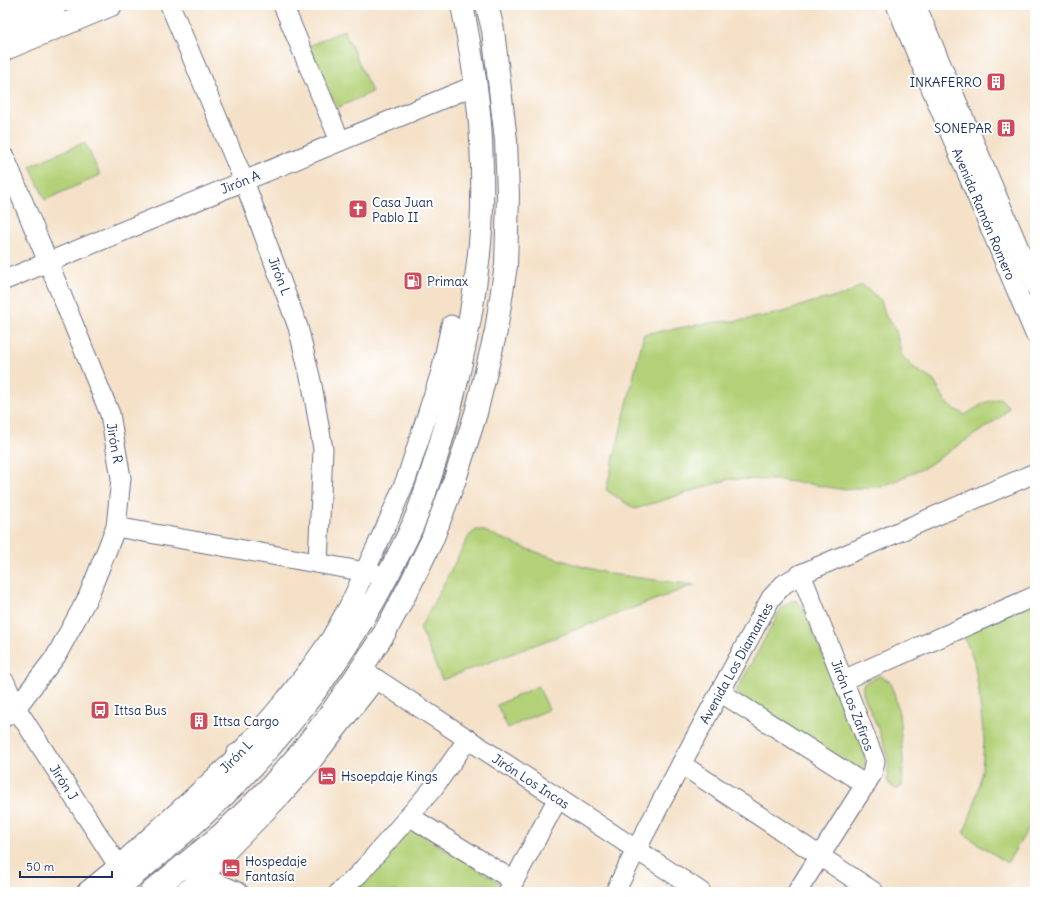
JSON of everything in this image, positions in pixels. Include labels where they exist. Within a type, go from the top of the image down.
[{"type":"main road","points":[[5,8],[13,5]]},
{"type":"main road","points":[[5,26],[56,5]]},
{"type":"main road","points":[[5,49],[110,5]]},
{"type":"main road","points":[[120,879],[161,853],[203,816],[245,761],[278,738],[338,660],[388,576],[412,526],[433,469],[452,403],[460,328],[479,261],[482,193],[481,140],[476,85],[462,5]]},
{"type":"main road","points":[[151,892],[222,834],[248,810],[300,753],[331,713],[369,674],[385,632],[432,540],[455,479],[476,413],[496,331],[506,265],[508,195],[506,140],[493,30],[487,5]]},
{"type":"main road","points":[[460,328],[496,331]]},
{"type":"main road","points":[[388,576],[410,585]]},
{"type":"main road","points":[[278,738],[300,753]]},
{"type":"street","name":"Jirón L","points":[[170,5],[244,181],[298,327],[312,385],[322,449],[318,563]]},
{"type":"street","points":[[283,5],[340,141]]},
{"type":"street","name":"Avenida Ramón Romero","points":[[896,5],[986,217],[1007,243],[1035,286]]},
{"type":"street","name":"Avenida Ramón Romero","points":[[916,5],[1002,209],[1007,243],[1035,334]]},
{"type":"street","name":"Jirón A","points":[[5,280],[476,85]]},
{"type":"street","name":"Jirón R","points":[[5,158],[110,414],[121,478],[116,527],[88,597],[56,656],[11,712]]},
{"type":"street","points":[[986,217],[1002,209]]},
{"type":"street","name":"Jirón L","points":[[245,761],[252,739],[309,669],[331,638],[349,606],[407,477],[441,372],[460,328]]},
{"type":"street","name":"Avenida Los Diamantes","points":[[633,854],[771,598],[784,584],[801,574],[1035,473]]},
{"type":"street","points":[[116,527],[388,576]]},
{"type":"street","name":"Jirón Los Zafiros","points":[[797,892],[872,774],[875,761],[801,574]]},
{"type":"street","points":[[843,680],[1035,596]]},
{"type":"street","points":[[184,892],[202,877],[282,795],[312,761],[369,674]]},
{"type":"street","name":"Jirón Los Incas","points":[[369,674],[558,798],[633,854],[701,892]]},
{"type":"street","name":"Jirón J","points":[[5,682],[11,712],[120,879]]},
{"type":"street","points":[[720,692],[866,784]]},
{"type":"street","points":[[339,892],[360,874],[434,787],[468,740]]},
{"type":"street","points":[[681,764],[874,892]]},
{"type":"street","points":[[409,816],[511,887],[558,798]]},
{"type":"street","points":[[615,892],[633,854]]},
{"type":"street","points":[[181,868],[238,892]]},
{"type":"street","points":[[86,892],[120,879]]},
{"type":"green space","points":[[344,30],[372,92],[337,108],[309,46]]},
{"type":"green space","points":[[85,142],[100,175],[45,200],[30,166]]},
{"type":"green space","points":[[862,285],[881,300],[886,317],[896,331],[902,356],[913,367],[934,381],[947,404],[965,415],[984,403],[1000,398],[1009,407],[1001,417],[924,468],[881,487],[839,489],[777,480],[730,479],[635,509],[606,490],[644,334],[708,323],[744,320],[784,312],[812,302],[844,295]]},
{"type":"green space","points":[[476,530],[482,530],[530,550],[610,574],[694,585],[442,680],[420,628],[469,536]]},
{"type":"green space","points":[[797,600],[802,606],[863,749],[866,765],[860,773],[735,693],[782,607],[791,601]]},
{"type":"green space","points":[[1035,602],[1035,818],[1007,863],[964,834],[975,802],[982,771],[984,740],[974,661],[963,634]]},
{"type":"green space","points":[[880,676],[889,681],[894,693],[899,714],[903,759],[902,786],[897,789],[891,786],[887,781],[887,755],[863,692],[863,684]]},
{"type":"green space","points":[[538,686],[549,709],[508,728],[497,705]]},
{"type":"green space","points":[[412,829],[504,885],[500,892],[350,892]]},
{"type":"place","name":"INKAFERRO","points":[[996,82]]},
{"type":"place","name":"SONEPAR","points":[[1006,128]]},
{"type":"place","name":"Casa Juan Pablo II","points":[[358,209]]},
{"type":"place","name":"Primax","points":[[413,281]]},
{"type":"place","name":"Ittsa Bus","points":[[100,710]]},
{"type":"place","name":"Ittsa Cargo","points":[[199,721]]},
{"type":"place","name":"Hsoepdaje Kings","points":[[327,776]]},
{"type":"place","name":"Hospedaje Fantasía","points":[[231,868]]}]
